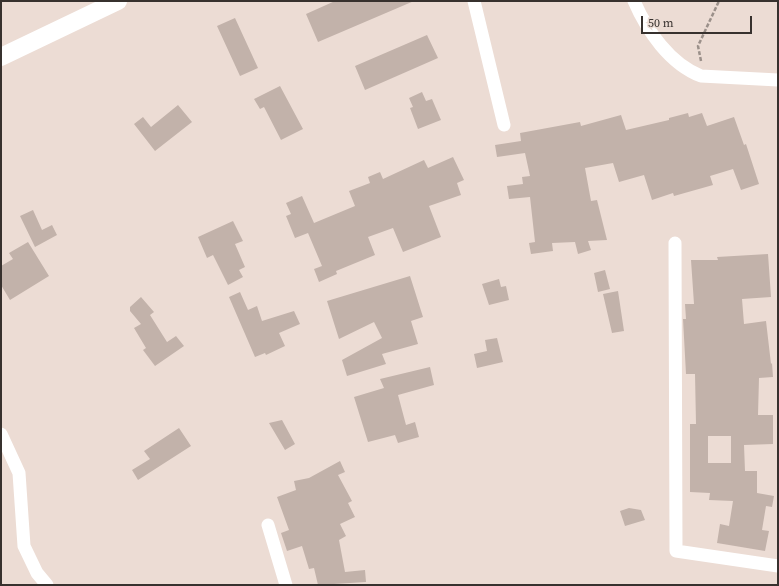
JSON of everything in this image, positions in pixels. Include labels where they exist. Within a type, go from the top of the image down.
[{"type":"main road","points":[[1,57],[118,1]]},
{"type":"street","points":[[474,1],[504,125]]},
{"type":"street","points":[[634,1],[655,40],[690,72],[708,76],[778,80]]},
{"type":"street","points":[[675,243],[676,551],[778,566]]},
{"type":"street","points":[[1,434],[19,473],[24,546],[36,573],[48,585]]},
{"type":"street","points":[[268,525],[286,585]]},
{"type":"path","points":[[690,72],[702,66],[698,46],[719,1]]},
{"type":"building","points":[[335,1],[414,1],[318,42],[306,14]]},
{"type":"building","points":[[235,18],[258,68],[240,76],[217,26]]},
{"type":"building","points":[[427,35],[438,58],[365,90],[355,66]]},
{"type":"building","points":[[280,86],[303,129],[281,140],[264,107],[260,109],[254,99]]},
{"type":"building","points":[[422,92],[426,101],[432,99],[441,120],[418,129],[410,108],[413,107],[409,98]]},
{"type":"building","points":[[178,105],[192,122],[155,151],[134,124],[143,117],[151,127]]},
{"type":"building","points":[[688,113],[689,117],[702,113],[707,126],[734,117],[744,145],[746,144],[759,184],[741,190],[733,169],[710,176],[713,185],[674,196],[673,193],[652,200],[644,175],[619,182],[613,163],[585,168],[591,201],[597,200],[607,240],[588,241],[591,250],[578,254],[575,242],[552,243],[553,251],[531,254],[529,243],[535,242],[530,197],[509,199],[507,186],[523,184],[522,177],[530,176],[525,153],[497,157],[495,145],[521,141],[520,133],[580,122],[581,126],[621,115],[626,130],[669,120],[669,118]]},
{"type":"building","points":[[453,157],[464,180],[457,183],[461,195],[429,206],[441,237],[403,252],[393,228],[368,237],[375,255],[336,271],[337,274],[319,282],[314,269],[322,266],[308,233],[295,238],[286,216],[291,214],[286,203],[302,196],[314,223],[355,206],[349,191],[370,183],[368,177],[380,172],[383,179],[424,160],[428,168]]},
{"type":"building","points":[[33,210],[42,230],[52,225],[57,235],[35,247],[20,216]]},
{"type":"building","points":[[233,221],[243,241],[235,244],[245,267],[239,270],[243,277],[228,285],[213,255],[207,258],[198,237]]},
{"type":"building","points":[[28,242],[49,276],[10,300],[1,285],[1,266],[13,259],[9,253]]},
{"type":"building","points":[[768,254],[771,297],[742,299],[744,324],[766,321],[771,364],[772,363],[773,377],[759,378],[758,415],[773,415],[773,444],[744,445],[745,471],[757,471],[757,493],[774,496],[772,507],[766,506],[762,530],[769,531],[765,551],[717,543],[720,524],[729,526],[733,501],[709,500],[710,493],[690,492],[690,424],[696,424],[695,374],[686,374],[683,319],[686,319],[685,304],[694,304],[691,260],[718,260],[717,257]],"holes":[[[708,436],[731,436],[731,463],[708,463]]]},
{"type":"building","points":[[605,270],[610,289],[598,292],[594,273]]},
{"type":"building","points":[[410,276],[423,317],[411,321],[418,344],[382,354],[386,364],[347,376],[342,360],[382,338],[374,322],[339,339],[327,301]]},
{"type":"building","points":[[499,279],[501,287],[506,286],[509,300],[489,305],[482,284]]},
{"type":"building","points":[[618,291],[624,331],[612,333],[603,294]]},
{"type":"building","points":[[240,292],[248,310],[257,306],[262,321],[294,311],[300,324],[279,333],[285,346],[266,355],[265,353],[255,357],[229,297]]},
{"type":"building","points":[[141,297],[154,312],[150,315],[167,342],[176,336],[184,346],[155,366],[143,350],[146,348],[134,328],[141,324],[130,311],[130,307]]},
{"type":"building","points":[[497,338],[503,362],[477,368],[474,354],[487,351],[485,340]]},
{"type":"building","points":[[430,367],[434,385],[398,395],[406,425],[415,422],[419,437],[398,443],[395,435],[368,442],[354,397],[384,388],[380,379]]},
{"type":"building","points":[[282,420],[295,444],[285,450],[269,423]]},
{"type":"building","points":[[179,428],[191,446],[138,480],[132,470],[150,459],[144,451]]},
{"type":"building","points":[[340,461],[345,472],[338,475],[352,501],[348,503],[355,517],[340,524],[346,536],[339,540],[345,572],[365,570],[366,582],[318,585],[314,568],[309,569],[302,546],[287,551],[281,533],[289,530],[277,497],[296,490],[294,481],[309,478]]},
{"type":"building","points":[[629,508],[641,510],[645,520],[625,526],[620,511]]}]
